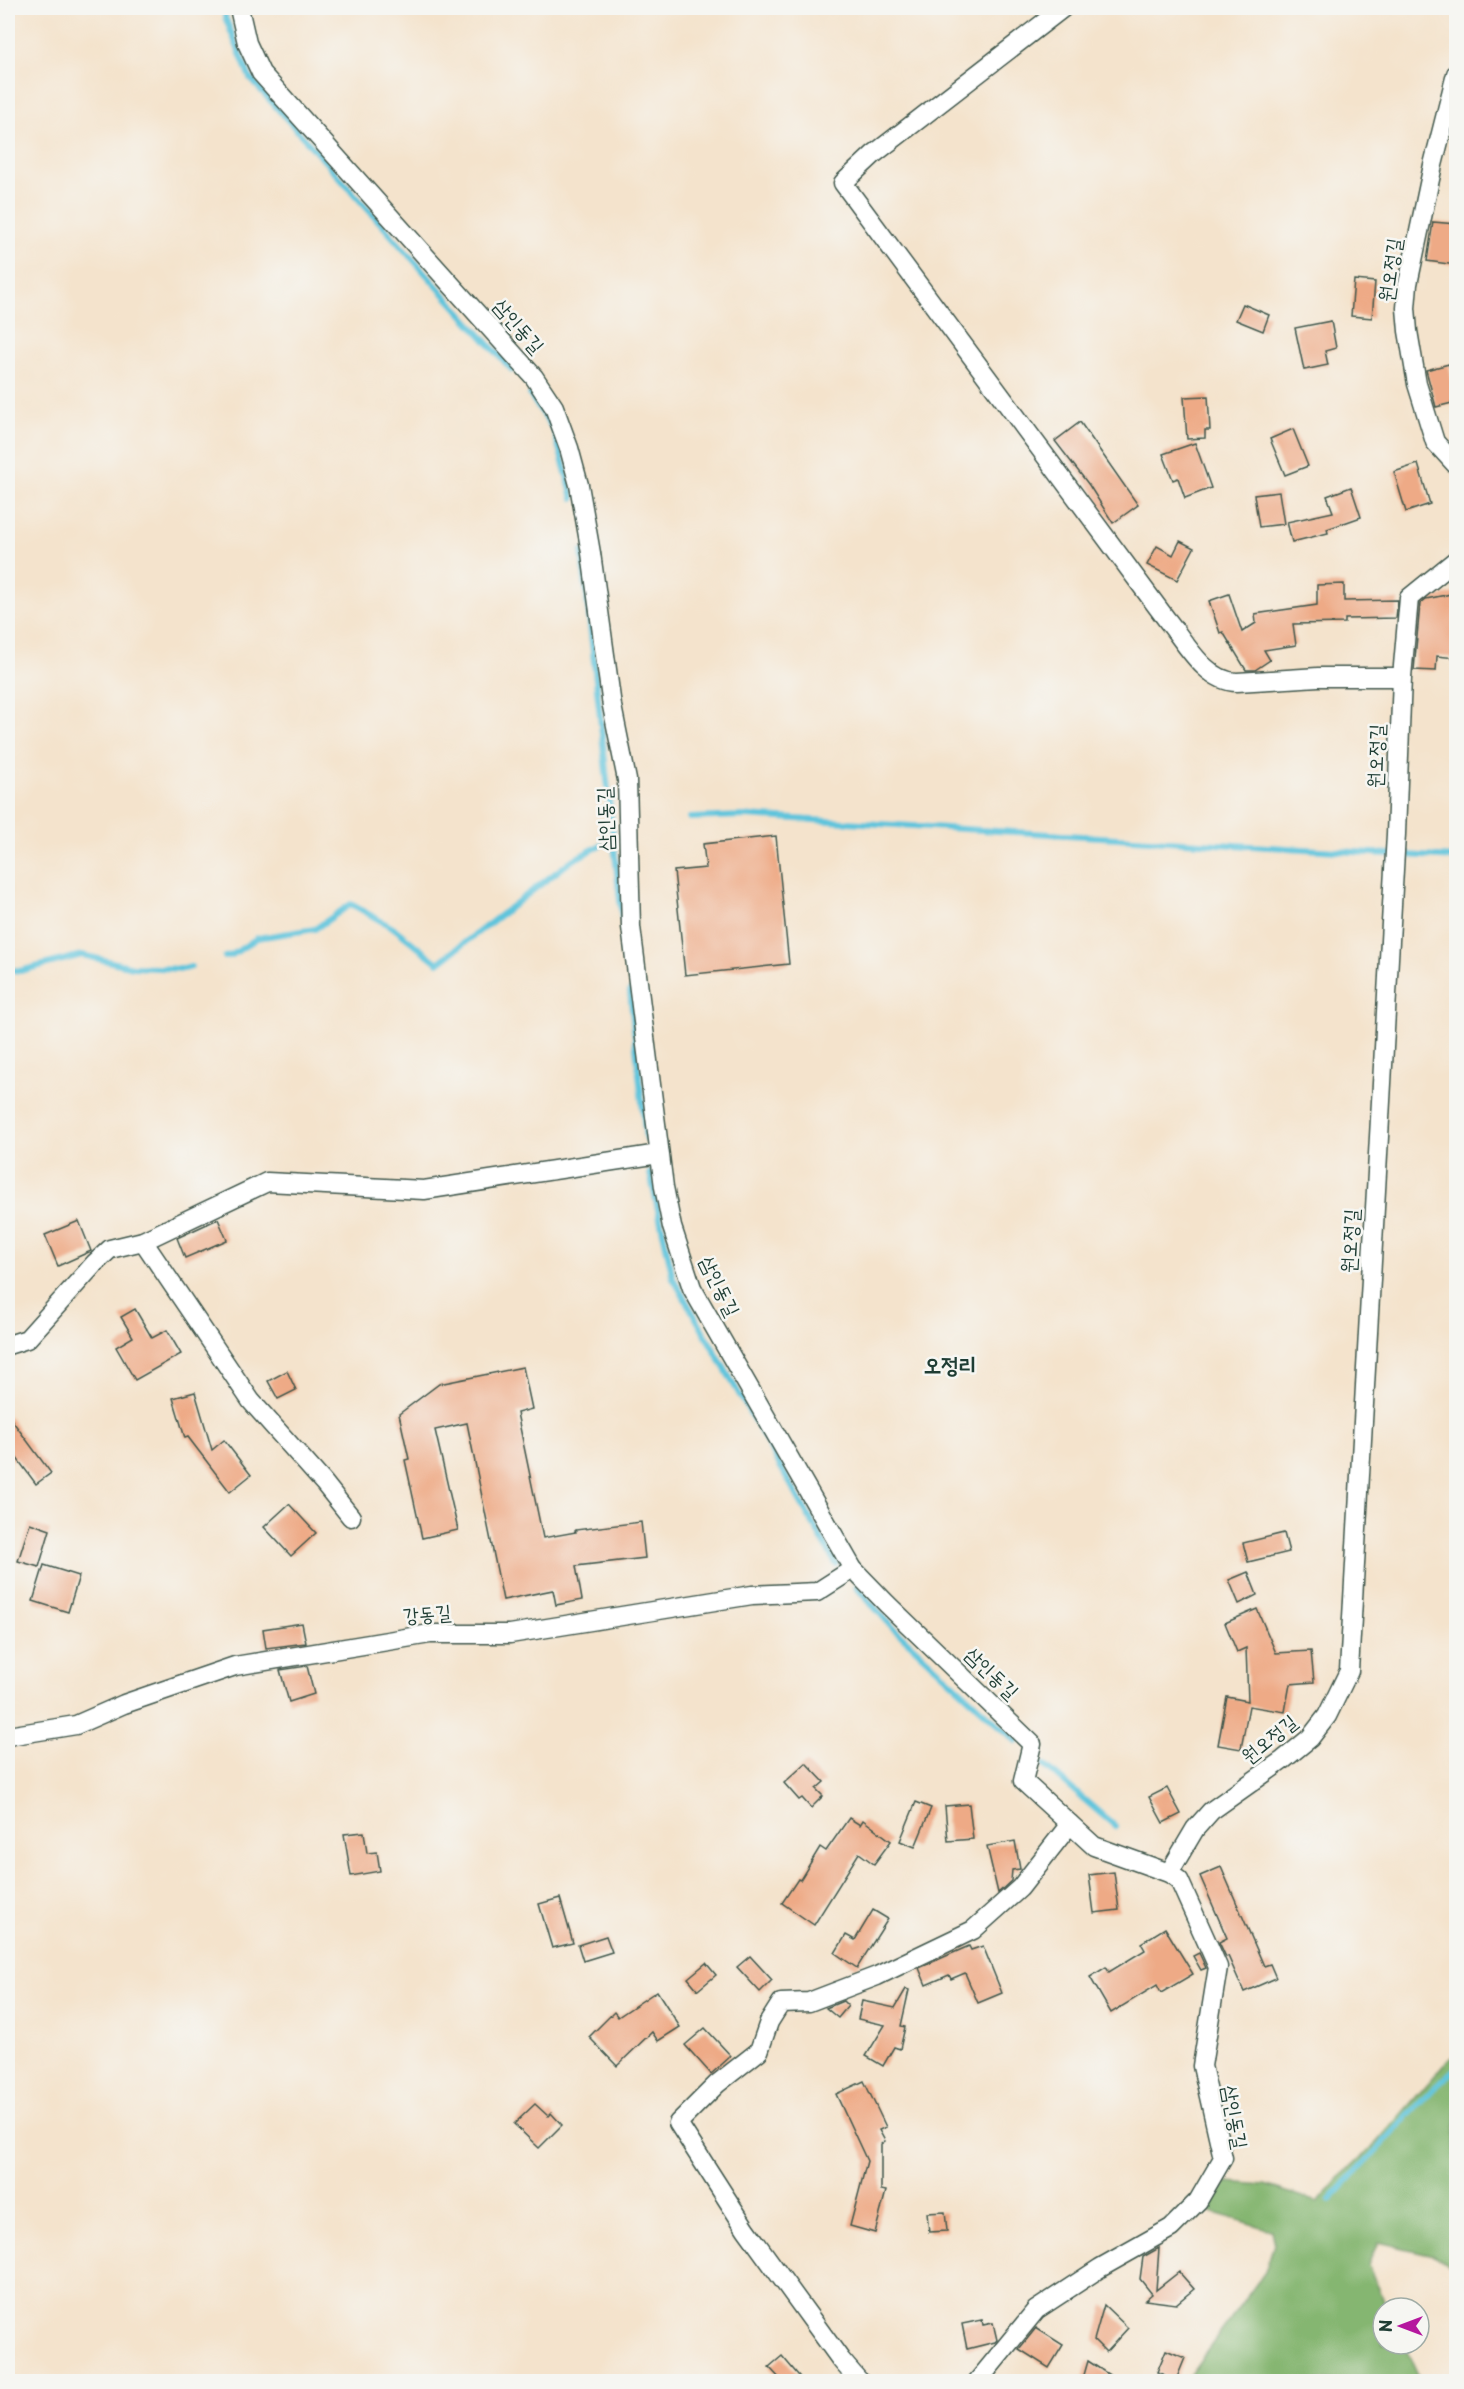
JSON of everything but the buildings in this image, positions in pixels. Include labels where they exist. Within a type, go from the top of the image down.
[{"type":"street","name":"삼인동길","points":[[239,8],[247,43],[261,73],[534,377],[554,407],[569,448],[579,485],[589,542],[612,706],[627,780],[631,927],[659,1154],[672,1227],[692,1288],[853,1569],[1032,1744],[1023,1780],[1094,1846],[1169,1873],[1179,1880],[1218,1967],[1202,2066],[1223,2158],[1198,2201],[1170,2228],[1100,2268],[1036,2310],[977,2382]]},
{"type":"street","points":[[1063,8],[874,154],[843,183],[1167,620],[1203,665],[1217,678],[1227,682],[1237,682],[1318,677],[1402,677]]},
{"type":"street","name":"원오정길","points":[[1456,74],[1431,173],[1408,284],[1406,308],[1417,384],[1435,442],[1456,465]]},
{"type":"street","name":"원오정길","points":[[1169,1873],[1196,1829],[1211,1810],[1283,1760],[1310,1738],[1327,1716],[1349,1671],[1396,834],[1402,677],[1409,598],[1456,560]]},
{"type":"street","points":[[8,1345],[27,1339],[110,1249],[142,1241],[267,1182],[424,1190],[659,1154]]},
{"type":"street","points":[[142,1241],[251,1401],[351,1517]]},
{"type":"street","name":"강동길","points":[[8,1736],[76,1725],[124,1704],[235,1666],[430,1634],[510,1634],[752,1594],[817,1592],[853,1569]]},
{"type":"street","points":[[860,2382],[841,2360],[746,2229],[678,2124],[717,2084],[759,2051],[769,2022],[781,2003],[809,2002],[877,1976],[973,1930],[1020,1888],[1070,1824]]},
{"type":"green space","points":[[1456,2055],[1456,2268],[1434,2255],[1378,2242],[1368,2265],[1382,2296],[1371,2296],[1371,2356],[1410,2356],[1421,2381],[1185,2381],[1265,2272],[1274,2244],[1271,2230],[1211,2212],[1212,2197],[1228,2182],[1265,2185],[1318,2202],[1340,2177],[1377,2142],[1449,2059]]},
{"type":"waterway","points":[[226,8],[225,17],[250,78],[512,370]]},
{"type":"waterway","points":[[530,395],[554,430],[573,498]]},
{"type":"waterway","points":[[582,552],[622,918]]},
{"type":"waterway","points":[[690,818],[745,816],[1456,858]]},
{"type":"waterway","points":[[225,957],[232,955],[257,938],[315,929],[351,904],[395,929],[438,963],[571,861],[601,845]]},
{"type":"waterway","points":[[8,969],[20,971],[82,955],[133,967],[184,969],[191,967]]},
{"type":"waterway","points":[[630,991],[646,1139]]},
{"type":"waterway","points":[[650,1173],[673,1278],[836,1564]]},
{"type":"waterway","points":[[856,1587],[893,1628],[1016,1741]]},
{"type":"waterway","points":[[1044,1765],[1115,1826]]},
{"type":"waterway","points":[[1330,2200],[1434,2088],[1456,2069]]},
{"type":"district","name":"오정리","points":[[950,1365]]}]
